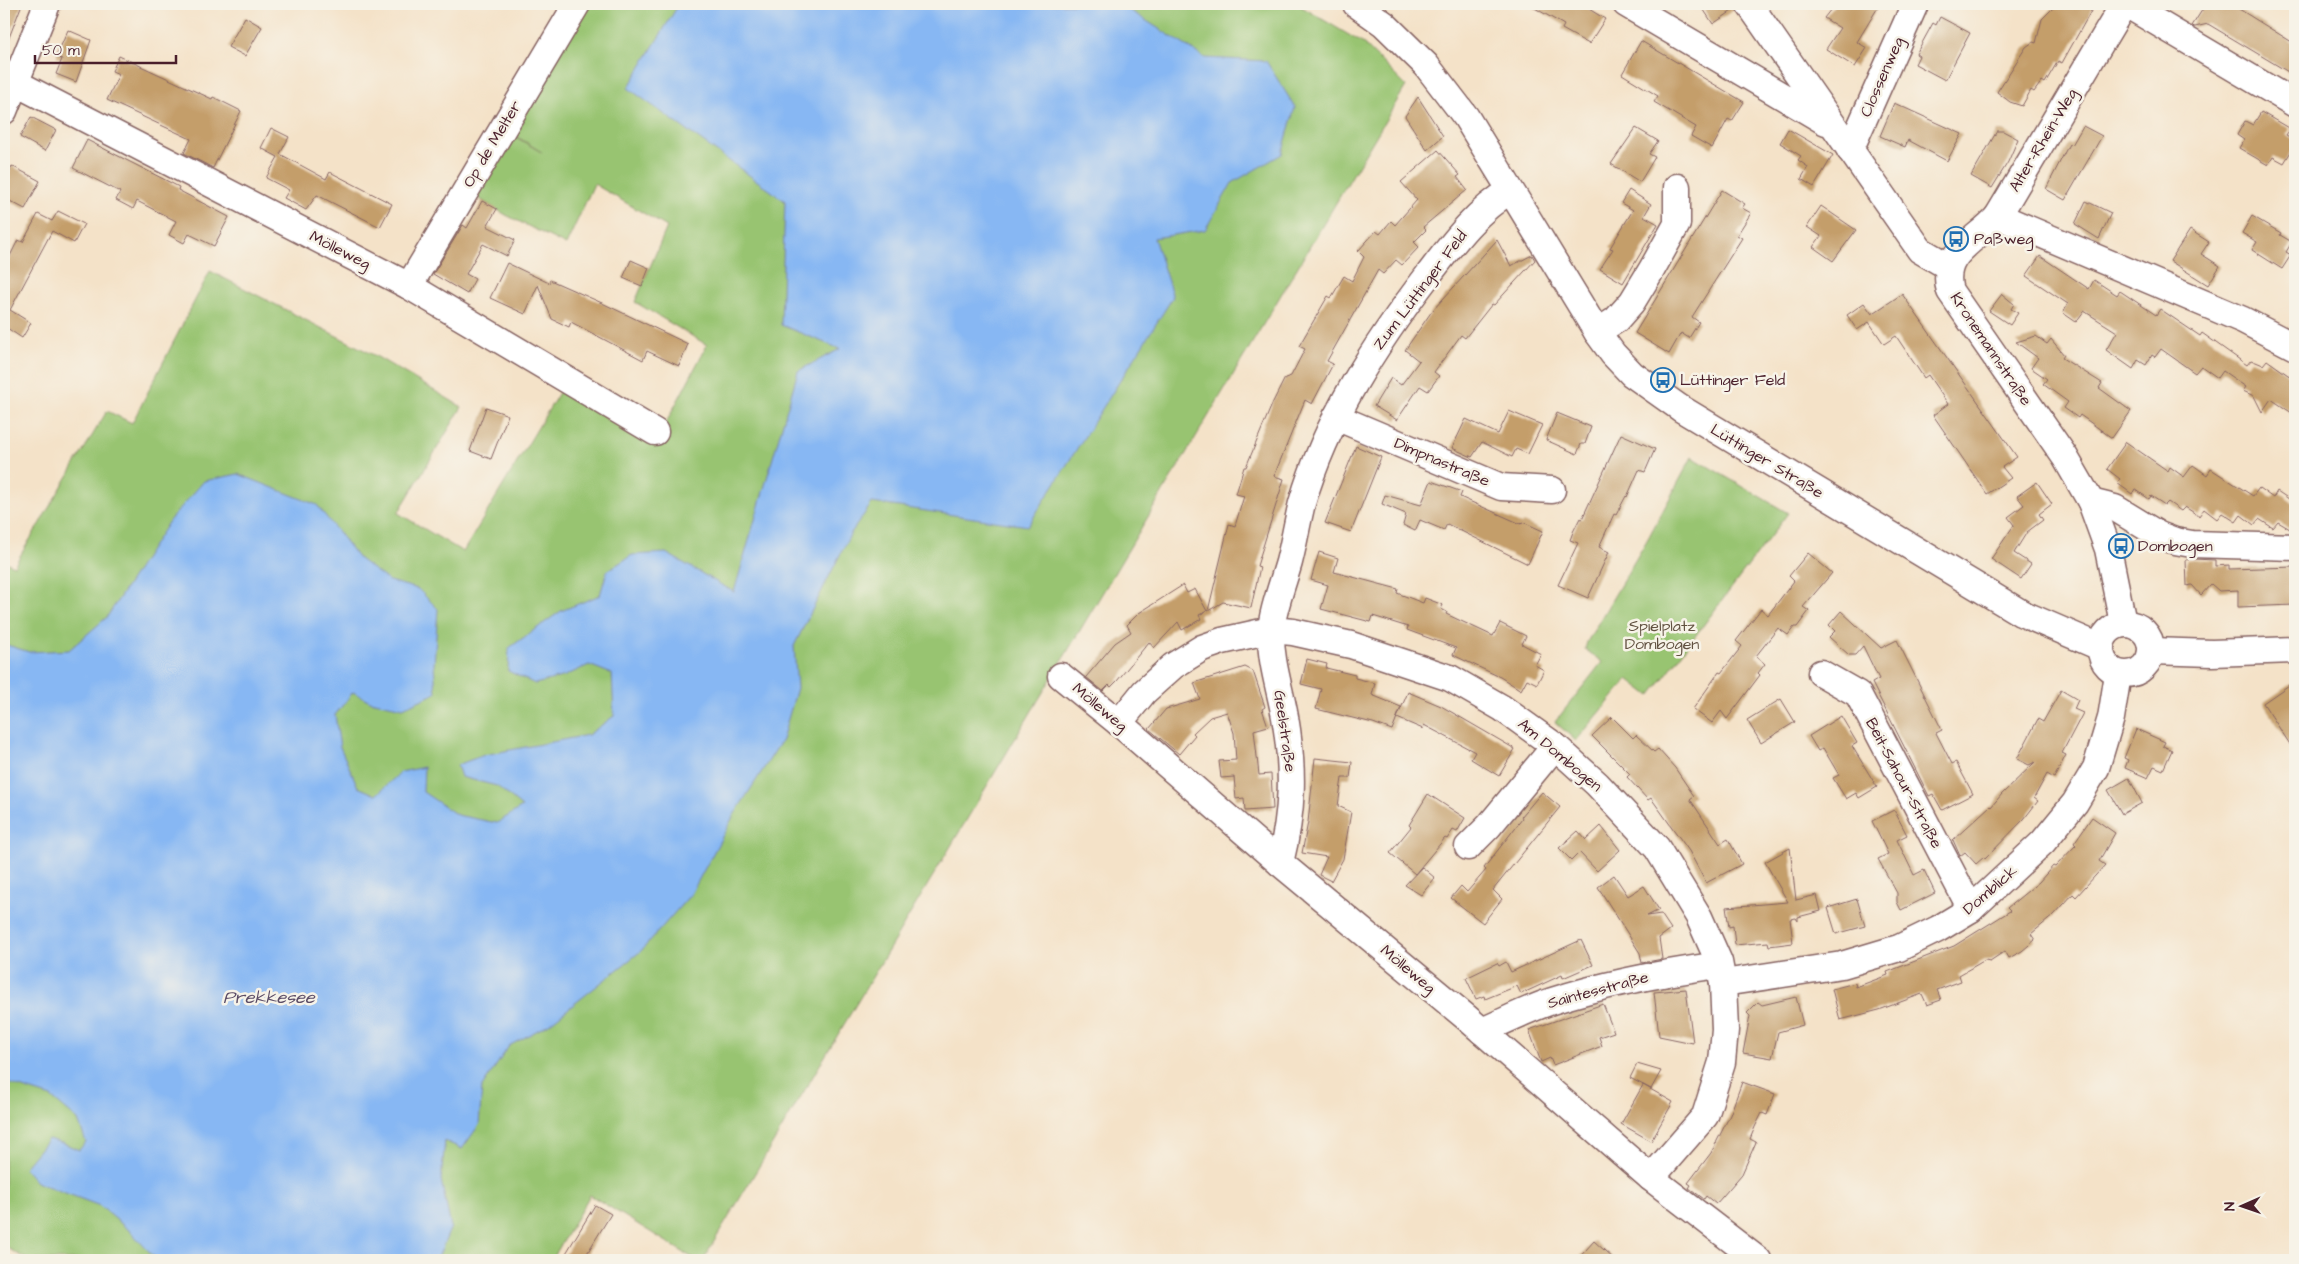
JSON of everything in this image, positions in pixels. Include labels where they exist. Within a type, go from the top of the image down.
[{"type":"street","points":[[4,110],[48,4]]},
{"type":"street","name":"Op de Melter","points":[[409,286],[577,4]]},
{"type":"street","name":"Lüttinger Straße","points":[[1356,4],[1384,24],[1426,65],[1466,118],[1597,332],[1632,374],[1680,408],[2021,613],[2100,647]]},
{"type":"street","points":[[1626,4],[1833,126]]},
{"type":"street","points":[[1749,4],[1920,250],[1949,267]]},
{"type":"street","name":"Clossenweg","points":[[1850,150],[1915,4]]},
{"type":"street","points":[[2125,4],[2295,104]]},
{"type":"street","name":"Alter-Rhein-Weg","points":[[1949,267],[1954,256],[1990,226],[1998,216],[2125,4]]},
{"type":"street","name":"Mölleweg","points":[[16,83],[409,286],[655,432]]},
{"type":"street","points":[[1597,332],[1616,320],[1632,302],[1677,224],[1677,187]]},
{"type":"street","name":"Zum Lüttinger Feld","points":[[1271,630],[1302,504],[1336,417],[1369,358],[1432,270],[1494,201],[1510,191]]},
{"type":"street","points":[[1998,216],[2242,320],[2295,347]]},
{"type":"street","name":"Kronemannstraße","points":[[1949,267],[1947,279],[1950,291],[2065,457],[2092,502],[2108,548],[2123,623]]},
{"type":"street","name":"Dimpnastraße","points":[[1336,417],[1501,487],[1552,490]]},
{"type":"street","points":[[2092,502],[2115,508],[2159,535],[2175,541],[2192,544],[2295,547]]},
{"type":"street","points":[[2123,623],[2138,626],[2148,636],[2152,651],[2148,663],[2135,673],[2118,674],[2108,668],[2101,657],[2100,647],[2107,631],[2123,623]]},
{"type":"street","name":"Am Dombogen","points":[[1120,723],[1144,692],[1173,666],[1202,648],[1222,641],[1271,630],[1294,632],[1343,643],[1450,678],[1502,708],[1555,746],[1597,784],[1657,848],[1700,917],[1721,974],[1725,1030],[1722,1062],[1705,1116],[1651,1178]]},
{"type":"street","name":"Geelstraße","points":[[1271,630],[1273,656],[1285,717],[1292,768],[1290,809],[1280,862]]},
{"type":"street","points":[[2152,651],[2212,653],[2295,650]]},
{"type":"street","name":"Beit-Sahour-Straße","points":[[1821,673],[1858,694],[1971,909]]},
{"type":"street","name":"Domblick","points":[[1721,974],[1842,965],[1899,948],[1938,930],[1971,909],[2043,842],[2075,803],[2096,768],[2111,718],[2118,674]]},
{"type":"street","name":"Mölleweg","points":[[1061,676],[1120,723],[1280,862],[1482,1031],[1651,1178],[1758,1260]]},
{"type":"street","points":[[1468,847],[1489,826],[1555,746]]},
{"type":"street","name":"Saintesstraße","points":[[1482,1031],[1550,1001],[1608,984],[1651,975],[1721,974]]},
{"type":"green space","points":[[585,4],[1297,4],[1364,44],[1406,86],[703,1260],[696,1260],[590,1195],[552,1260],[28,1260],[4,1246],[4,561],[14,566],[107,411],[132,423],[210,271],[374,355],[462,407],[398,513],[463,552],[563,386],[657,440],[707,345],[635,302],[667,227],[594,184],[566,245],[506,215],[470,193],[507,132],[543,153],[508,131]]},
{"type":"green space","name":"Spielplatz Dombogen","points":[[1692,457],[1788,513],[1650,696],[1628,679],[1576,741],[1555,722],[1602,662],[1585,649],[1587,642],[1647,540]]},
{"type":"water","name":"Prekkesee","points":[[679,4],[1120,4],[1205,58],[1266,61],[1295,107],[1282,154],[1232,183],[1205,230],[1154,238],[1173,297],[1028,526],[872,503],[851,533],[794,646],[797,688],[782,740],[734,815],[691,894],[641,951],[549,1024],[509,1046],[482,1087],[479,1125],[462,1149],[445,1141],[441,1180],[451,1227],[437,1260],[157,1260],[130,1231],[100,1206],[36,1182],[24,1168],[48,1139],[79,1150],[86,1142],[78,1120],[51,1097],[4,1082],[4,644],[29,652],[69,650],[107,617],[169,521],[204,481],[238,474],[317,505],[359,559],[389,581],[418,589],[438,609],[434,665],[436,693],[403,708],[370,701],[353,692],[335,715],[340,747],[358,787],[376,795],[401,772],[424,767],[423,792],[457,815],[497,823],[522,807],[497,786],[461,777],[457,765],[484,755],[588,735],[614,716],[612,674],[589,665],[565,676],[535,684],[508,671],[509,648],[561,611],[600,595],[607,571],[632,555],[666,553],[734,592],[798,371],[840,349],[781,325],[785,201],[628,88]]},
{"type":"building","points":[[4,4],[22,4],[5,48],[4,48]]},
{"type":"building","points":[[1528,4],[1581,4],[1605,19],[1589,44],[1562,29],[1564,25]]},
{"type":"building","points":[[1700,4],[1734,4],[1735,9],[1713,24]]},
{"type":"building","points":[[1835,4],[1880,4],[1857,42],[1867,48],[1855,67],[1826,49],[1840,28],[1824,18]]},
{"type":"building","points":[[2057,4],[2095,4],[2062,63],[2058,61],[2045,83],[2042,81],[2034,92],[2031,90],[2022,106],[2010,102],[1997,92],[2026,47],[2033,42],[2036,43],[2042,19]]},
{"type":"building","points":[[2206,4],[2231,4],[2295,44],[2295,76],[2208,24],[2192,26]]},
{"type":"building","points":[[245,17],[262,27],[245,56],[228,47]]},
{"type":"building","points":[[1940,17],[1970,33],[1945,80],[1915,64],[1919,56],[1916,54],[1933,23],[1936,25]]},
{"type":"building","points":[[68,30],[91,40],[76,82],[56,74],[62,59],[56,57]]},
{"type":"building","points":[[1641,41],[1744,102],[1732,121],[1728,119],[1712,148],[1691,136],[1696,127],[1654,102],[1658,96],[1622,74]]},
{"type":"building","points":[[119,56],[241,111],[213,168],[184,153],[191,139],[107,100],[119,74],[112,71]]},
{"type":"building","points":[[1418,97],[1443,136],[1427,150],[1405,116]]},
{"type":"building","points":[[1894,103],[1962,134],[1947,161],[1908,140],[1905,147],[1880,136]]},
{"type":"building","points":[[2261,112],[2290,129],[2286,135],[2295,140],[2295,145],[2284,163],[2273,157],[2268,165],[2239,148],[2244,140],[2237,135],[2245,121],[2253,125]]},
{"type":"building","points":[[31,117],[56,130],[45,151],[20,137]]},
{"type":"building","points":[[2083,126],[2102,136],[2065,200],[2046,189],[2069,144],[2072,145]]},
{"type":"building","points":[[271,128],[289,137],[280,154],[326,179],[330,172],[392,204],[380,227],[317,195],[306,210],[284,198],[289,190],[266,178],[278,157],[261,148]]},
{"type":"building","points":[[1636,128],[1658,141],[1649,154],[1655,157],[1640,182],[1611,164]]},
{"type":"building","points":[[1788,129],[1833,155],[1814,187],[1801,179],[1808,167],[1798,160],[1801,156],[1780,143]]},
{"type":"building","points":[[1997,131],[2003,131],[2018,139],[2008,162],[1992,188],[1971,176]]},
{"type":"building","points":[[87,140],[179,187],[178,190],[229,217],[214,246],[189,234],[184,243],[169,235],[176,221],[137,201],[133,209],[116,200],[120,192],[73,168]]},
{"type":"building","points":[[1438,150],[1460,175],[1457,177],[1467,190],[1423,227],[1426,230],[1414,242],[1419,247],[1402,265],[1396,260],[1383,274],[1378,270],[1327,361],[1333,364],[1312,404],[1305,400],[1274,476],[1284,479],[1257,566],[1260,567],[1251,608],[1223,602],[1208,611],[1229,524],[1235,526],[1244,496],[1236,494],[1244,467],[1246,467],[1285,378],[1291,376],[1305,349],[1299,346],[1328,296],[1331,298],[1344,276],[1352,281],[1364,257],[1358,251],[1376,231],[1380,234],[1391,221],[1395,225],[1417,200],[1401,182]]},
{"type":"building","points":[[12,166],[40,181],[25,209],[4,198],[4,182]]},
{"type":"building","points":[[1629,190],[1651,204],[1644,216],[1658,224],[1623,283],[1600,269],[1613,249],[1610,248],[1633,210],[1621,203]]},
{"type":"building","points":[[1722,190],[1745,204],[1742,208],[1751,213],[1737,235],[1742,238],[1692,317],[1699,322],[1689,338],[1681,333],[1669,354],[1635,333]]},
{"type":"building","points":[[482,201],[497,209],[487,226],[515,240],[507,256],[483,244],[466,274],[475,279],[467,294],[433,274],[463,225],[467,228]]},
{"type":"building","points":[[2086,201],[2111,213],[2099,239],[2075,224]]},
{"type":"building","points":[[1821,206],[1856,230],[1833,261],[1813,247],[1821,236],[1807,227]]},
{"type":"building","points":[[58,211],[84,224],[74,243],[52,231],[10,310],[31,323],[22,338],[4,326],[4,268],[18,240],[23,242],[38,214],[52,221]]},
{"type":"building","points":[[2252,216],[2281,233],[2280,235],[2292,242],[2286,252],[2291,255],[2282,269],[2252,250],[2257,242],[2242,233]]},
{"type":"building","points":[[2190,230],[2209,242],[2201,254],[2220,266],[2208,285],[2170,261]]},
{"type":"building","points":[[1497,240],[1511,266],[1532,255],[1535,260],[1494,305],[1492,304],[1465,338],[1461,335],[1434,372],[1439,376],[1428,391],[1420,386],[1397,420],[1374,406],[1391,378],[1401,385],[1419,361],[1405,350],[1432,311]]},
{"type":"building","points":[[2040,256],[2089,289],[2094,280],[2117,295],[2120,291],[2156,315],[2160,309],[2200,336],[2202,333],[2247,365],[2251,360],[2263,365],[2267,360],[2295,380],[2295,415],[2271,399],[2262,412],[2254,396],[2243,391],[2246,387],[2223,371],[2218,378],[2201,366],[2195,373],[2161,349],[2155,357],[2152,355],[2146,365],[2138,360],[2133,369],[2106,350],[2117,332],[2084,311],[2076,322],[2063,313],[2068,304],[2026,276]]},
{"type":"building","points":[[631,260],[649,268],[642,286],[623,278]]},
{"type":"building","points":[[507,263],[549,283],[550,280],[602,303],[688,344],[679,366],[647,351],[643,360],[571,322],[569,327],[552,319],[538,285],[525,314],[490,298]]},
{"type":"building","points":[[1902,294],[2017,457],[2002,467],[2011,478],[1987,494],[1933,415],[1948,404],[1928,375],[1924,378],[1896,336],[1884,344],[1869,322],[1857,330],[1847,315],[1864,303],[1872,314]]},
{"type":"building","points":[[2002,294],[2014,304],[2011,309],[2018,313],[2010,325],[1989,311]]},
{"type":"building","points":[[2036,336],[2047,344],[2051,339],[2064,355],[2062,358],[2102,383],[2099,388],[2131,411],[2112,438],[2080,415],[2078,418],[2064,408],[2068,402],[2043,384],[2047,379],[2031,368],[2038,358],[2016,342]]},
{"type":"building","points":[[486,407],[508,415],[491,459],[470,451]]},
{"type":"building","points":[[1509,411],[1542,425],[1528,454],[1516,449],[1512,457],[1482,442],[1472,457],[1452,448],[1466,419],[1498,434]]},
{"type":"building","points":[[1557,413],[1591,427],[1585,444],[1581,444],[1577,454],[1546,440]]},
{"type":"building","points":[[1621,434],[1655,449],[1645,472],[1639,470],[1627,497],[1616,515],[1614,514],[1599,547],[1609,552],[1588,598],[1558,585],[1578,543],[1570,540],[1573,532],[1580,518],[1582,519]]},
{"type":"building","points":[[2126,442],[2168,471],[2170,467],[2184,477],[2193,465],[2207,475],[2211,469],[2253,496],[2259,488],[2273,498],[2277,491],[2295,503],[2295,532],[2278,522],[2273,528],[2259,519],[2254,525],[2241,515],[2236,522],[2222,513],[2217,519],[2204,509],[2199,516],[2185,507],[2181,511],[2168,502],[2165,505],[2151,496],[2149,499],[2135,489],[2132,494],[2117,483],[2120,479],[2107,469]]},
{"type":"building","points":[[1356,446],[1381,457],[1351,532],[1325,523]]},
{"type":"building","points":[[1431,481],[1462,492],[1460,497],[1521,524],[1523,522],[1543,531],[1528,564],[1447,524],[1444,530],[1420,520],[1415,531],[1403,525],[1406,514],[1382,504],[1385,495],[1421,505]]},
{"type":"building","points":[[2037,482],[2052,504],[2039,514],[2043,520],[2027,532],[2014,553],[2031,564],[2021,579],[1991,559],[2014,525],[2008,517],[2024,505],[2017,496]]},
{"type":"building","points":[[1319,552],[1338,558],[1334,572],[1398,589],[1397,593],[1423,603],[1425,598],[1443,605],[1441,609],[1447,612],[1446,614],[1493,636],[1500,623],[1526,636],[1522,644],[1541,654],[1535,665],[1544,670],[1537,684],[1527,679],[1521,690],[1500,677],[1453,655],[1456,648],[1407,630],[1408,627],[1373,616],[1371,622],[1321,609],[1328,585],[1311,580]]},
{"type":"building","points":[[1808,553],[1832,573],[1803,607],[1809,611],[1797,627],[1794,627],[1788,635],[1778,628],[1756,656],[1765,664],[1758,673],[1760,675],[1727,719],[1721,711],[1712,723],[1693,709],[1719,672],[1721,673],[1742,646],[1736,641],[1761,609],[1768,615],[1794,581],[1789,576]]},
{"type":"building","points":[[2186,560],[2215,560],[2215,566],[2229,565],[2229,569],[2295,567],[2295,605],[2238,607],[2238,590],[2219,591],[2211,584],[2201,595],[2192,585],[2187,586]]},
{"type":"building","points":[[1183,585],[1187,593],[1195,589],[1207,611],[1199,615],[1201,619],[1182,630],[1178,622],[1154,648],[1149,642],[1111,687],[1109,685],[1103,691],[1086,677],[1115,643],[1131,632],[1127,625],[1139,613]]},
{"type":"building","points":[[1841,611],[1881,648],[1897,640],[1942,730],[1936,733],[1952,764],[1956,762],[1973,794],[1942,810],[1933,794],[1929,796],[1872,683],[1879,679],[1863,646],[1855,655],[1849,655],[1829,637],[1835,631],[1829,625]]},
{"type":"building","points":[[1307,659],[1327,664],[1326,668],[1355,675],[1355,678],[1375,683],[1372,695],[1401,707],[1392,730],[1373,723],[1316,709],[1321,689],[1301,684]]},
{"type":"building","points":[[1245,667],[1253,671],[1265,707],[1262,709],[1268,726],[1254,730],[1259,775],[1271,774],[1273,809],[1245,811],[1244,798],[1236,799],[1234,777],[1221,778],[1219,761],[1236,760],[1234,733],[1227,712],[1210,717],[1193,733],[1195,735],[1179,754],[1149,729],[1166,709],[1200,699],[1194,683]]},
{"type":"building","points":[[2295,681],[2295,752],[2263,703]]},
{"type":"building","points":[[2061,690],[2078,700],[2074,709],[2083,713],[2062,753],[2066,755],[2054,778],[2047,774],[2034,798],[2038,801],[2024,819],[1985,859],[1984,857],[1976,864],[1965,852],[1960,856],[1953,840],[1991,807],[2035,762],[2029,765],[2017,759],[2038,719],[2043,722]]},
{"type":"building","points":[[1408,692],[1441,706],[1515,749],[1499,776],[1471,759],[1475,752],[1424,725],[1423,729],[1397,718]]},
{"type":"building","points":[[1781,699],[1795,722],[1761,743],[1747,720]]},
{"type":"building","points":[[1841,716],[1857,743],[1852,746],[1877,787],[1859,798],[1856,793],[1846,799],[1833,778],[1839,775],[1823,748],[1818,751],[1809,736]]},
{"type":"building","points":[[1612,717],[1633,738],[1636,735],[1654,752],[1658,749],[1675,768],[1694,796],[1690,799],[1720,844],[1728,839],[1742,864],[1706,883],[1689,851],[1651,798],[1648,800],[1627,777],[1630,774],[1592,736]]},
{"type":"building","points":[[2136,729],[2165,742],[2163,746],[2172,750],[2163,770],[2154,766],[2148,778],[2125,768],[2128,760],[2124,758]]},
{"type":"building","points":[[1315,758],[1352,762],[1350,778],[1342,778],[1338,806],[1351,812],[1343,859],[1331,881],[1319,875],[1327,857],[1302,853],[1308,822]]},
{"type":"building","points":[[2129,778],[2142,803],[2122,814],[2108,790]]},
{"type":"building","points":[[1542,792],[1560,807],[1493,890],[1502,899],[1483,923],[1451,898],[1461,886],[1467,892],[1486,870],[1484,868],[1522,819],[1521,817]]},
{"type":"building","points":[[1428,794],[1465,818],[1457,832],[1453,830],[1447,839],[1445,838],[1415,874],[1390,853],[1411,827],[1409,825]]},
{"type":"building","points":[[1894,810],[1907,835],[1897,840],[1914,875],[1924,870],[1935,893],[1901,910],[1897,902],[1897,893],[1878,859],[1888,854],[1872,821]]},
{"type":"building","points":[[2092,817],[2115,833],[2099,861],[2105,865],[2076,897],[2073,894],[2054,915],[2031,934],[2035,940],[2022,951],[2009,958],[2005,951],[1990,961],[1985,960],[1959,975],[1961,981],[1937,990],[1941,1000],[1927,1005],[1922,994],[1879,1010],[1840,1020],[1832,989],[1855,983],[1856,987],[1888,975],[1887,972],[1954,946],[2010,911],[2007,908],[2039,882],[2076,845],[2074,843]]},
{"type":"building","points":[[1601,826],[1620,850],[1597,871],[1579,852],[1571,860],[1559,848],[1578,831],[1586,840]]},
{"type":"building","points":[[1790,848],[1796,900],[1817,895],[1821,911],[1798,917],[1798,921],[1796,918],[1790,919],[1793,943],[1769,946],[1768,942],[1735,945],[1733,926],[1729,927],[1726,907],[1788,902],[1765,862]]},
{"type":"building","points":[[1422,867],[1435,878],[1421,895],[1405,885]]},
{"type":"building","points":[[1614,875],[1628,896],[1644,886],[1659,910],[1647,916],[1661,914],[1671,929],[1659,938],[1662,959],[1642,963],[1640,953],[1598,887]]},
{"type":"building","points":[[1857,899],[1865,926],[1836,934],[1828,908]]},
{"type":"building","points":[[1581,940],[1593,965],[1563,978],[1562,975],[1521,994],[1517,986],[1485,999],[1484,996],[1476,999],[1466,978],[1497,963],[1499,966],[1506,962],[1511,972]]},
{"type":"building","points":[[1686,989],[1693,1043],[1659,1036],[1654,992]]},
{"type":"building","points":[[1796,997],[1803,1025],[1778,1032],[1772,1058],[1743,1053],[1750,1016],[1747,1013],[1758,1002],[1762,1005]]},
{"type":"building","points":[[1603,1004],[1614,1032],[1599,1037],[1602,1046],[1553,1065],[1550,1058],[1541,1062],[1529,1030]]},
{"type":"building","points":[[1637,1064],[1661,1071],[1651,1089],[1630,1078]]},
{"type":"building","points":[[1742,1082],[1775,1094],[1767,1115],[1762,1113],[1750,1139],[1756,1142],[1742,1174],[1716,1204],[1706,1196],[1704,1199],[1689,1188],[1691,1185],[1688,1183],[1711,1153],[1730,1115]]},
{"type":"building","points":[[1643,1085],[1673,1102],[1651,1141],[1621,1124]]},
{"type":"building","points":[[595,1205],[611,1214],[583,1260],[562,1260]]},
{"type":"building","points":[[1594,1241],[1615,1260],[1577,1260]]},
{"type":"place","name":"Paßweg","points":[[1956,239]]},
{"type":"place","name":"Lüttinger Feld","points":[[1663,380]]},
{"type":"place","name":"Dombogen","points":[[2121,546]]}]
